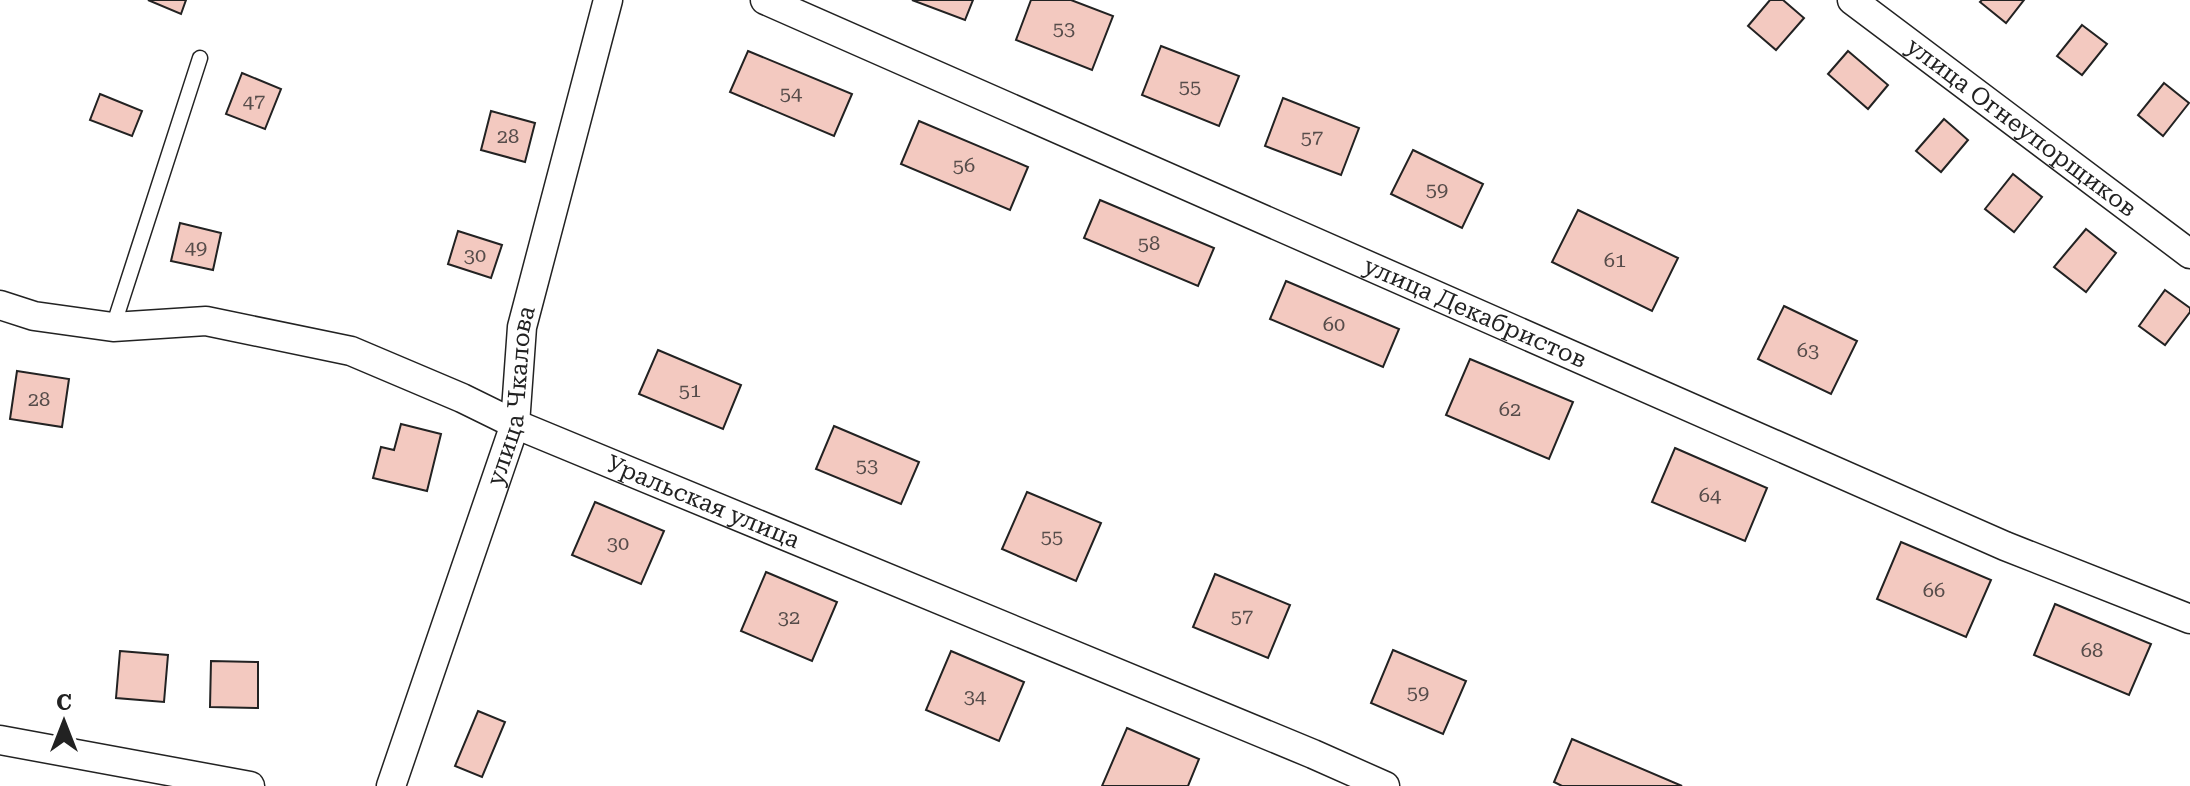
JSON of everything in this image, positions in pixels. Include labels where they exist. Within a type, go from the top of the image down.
[{"type":"street","name":"улица Чкалова","points":[[391,786],[515,424],[522,327],[608,0]]},
{"type":"street","name":"улица Декабристов","points":[[765,0],[2005,546],[2190,619]]},
{"type":"street","name":"улица Огнеупорщиков","points":[[1852,0],[2190,254]]},
{"type":"street","name":"Уральская улица","points":[[0,305],[34,316],[113,327],[206,321],[351,351],[515,424],[1385,786]]},
{"type":"street","points":[[0,740],[250,786]]},
{"type":"lane","points":[[113,327],[200,58]]},
{"type":"building","points":[[148,0],[186,0],[181,14]]},
{"type":"building","points":[[912,0],[973,0],[965,20]]},
{"type":"building","points":[[1031,0],[1071,0],[1113,16],[1092,70],[1016,40]]},
{"type":"building","points":[[1770,0],[1783,0],[1804,18],[1776,50],[1748,26]]},
{"type":"building","points":[[2024,0],[2006,23],[1980,2]]},
{"type":"building","points":[[2082,25],[2107,44],[2082,75],[2057,56]]},
{"type":"building","points":[[1161,46],[1239,76],[1219,126],[1142,95]]},
{"type":"building","points":[[748,51],[852,94],[834,136],[730,92]]},
{"type":"building","points":[[1848,51],[1888,85],[1868,109],[1828,74]]},
{"type":"building","points":[[242,73],[281,89],[265,129],[226,114]]},
{"type":"building","points":[[2164,83],[2189,103],[2163,136],[2138,115]]},
{"type":"building","points":[[100,94],[142,111],[132,136],[90,120]]},
{"type":"building","points":[[1283,98],[1359,128],[1341,175],[1265,146]]},
{"type":"building","points":[[491,111],[535,123],[525,162],[481,150]]},
{"type":"building","points":[[1944,119],[1968,140],[1941,172],[1916,151]]},
{"type":"building","points":[[919,121],[1028,167],[1010,210],[901,164]]},
{"type":"building","points":[[1413,150],[1483,184],[1462,228],[1391,194]]},
{"type":"building","points":[[2013,174],[2042,197],[2014,232],[1985,209]]},
{"type":"building","points":[[1100,200],[1214,248],[1198,286],[1084,238]]},
{"type":"building","points":[[1578,210],[1678,258],[1652,311],[1552,262]]},
{"type":"building","points":[[180,223],[221,233],[213,270],[171,261]]},
{"type":"building","points":[[2086,229],[2116,253],[2086,292],[2054,267]]},
{"type":"building","points":[[458,231],[502,245],[491,278],[448,264]]},
{"type":"building","points":[[1286,281],[1399,329],[1383,367],[1270,319]]},
{"type":"building","points":[[2165,290],[2190,308],[2190,312],[2165,345],[2139,326]]},
{"type":"building","points":[[1784,306],[1857,341],[1831,394],[1758,359]]},
{"type":"building","points":[[658,350],[741,385],[723,429],[639,394]]},
{"type":"building","points":[[1470,359],[1573,402],[1549,459],[1446,415]]},
{"type":"building","points":[[17,371],[69,379],[62,427],[10,419]]},
{"type":"building","points":[[401,424],[441,434],[427,491],[373,478],[381,447],[394,450]]},
{"type":"building","points":[[834,426],[919,462],[901,504],[816,469]]},
{"type":"building","points":[[1675,448],[1767,488],[1745,541],[1652,502]]},
{"type":"building","points":[[1027,492],[1101,523],[1076,581],[1002,549]]},
{"type":"building","points":[[595,502],[664,531],[641,584],[572,555]]},
{"type":"building","points":[[1901,542],[1991,580],[1966,637],[1877,599]]},
{"type":"building","points":[[766,572],[837,602],[812,661],[741,631]]},
{"type":"building","points":[[1215,574],[1290,605],[1268,658],[1193,627]]},
{"type":"building","points":[[2055,604],[2151,644],[2129,695],[2034,655]]},
{"type":"building","points":[[1393,650],[1466,681],[1443,734],[1371,703]]},
{"type":"building","points":[[120,651],[168,655],[164,702],[116,698]]},
{"type":"building","points":[[951,651],[1024,682],[999,741],[926,710]]},
{"type":"building","points":[[211,661],[258,662],[258,708],[210,707]]},
{"type":"building","points":[[478,711],[505,722],[482,777],[455,766]]},
{"type":"building","points":[[1127,728],[1199,759],[1188,786],[1102,786]]},
{"type":"building","points":[[1572,739],[1682,786],[1562,786],[1554,782]]}]
